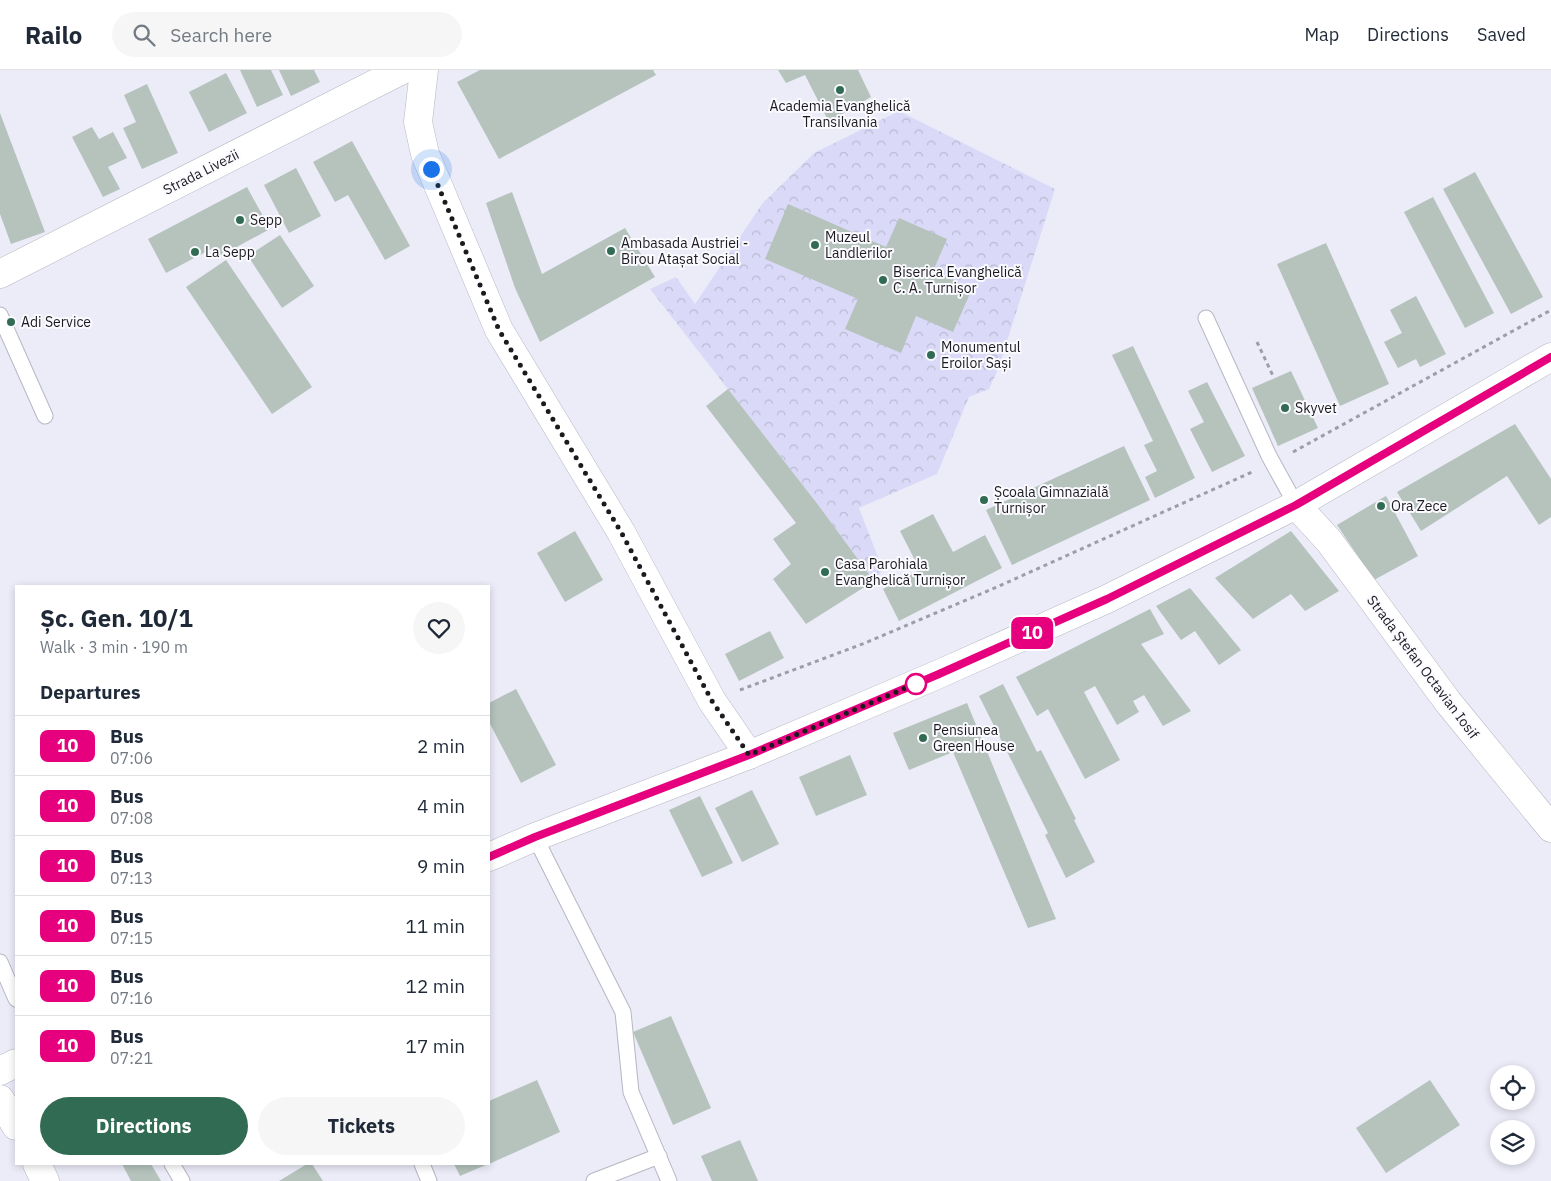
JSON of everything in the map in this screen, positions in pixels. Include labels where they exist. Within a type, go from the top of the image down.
[{"type":"street","name":"Strada Livezii","points":[[0,274],[402,70]]},
{"type":"street","points":[[424,70],[418,122],[425,154],[499,330],[621,532],[712,701],[749,755]]},
{"type":"street","points":[[490,857],[535,837],[749,755],[939,674],[1107,599],[1296,505],[1551,357]]},
{"type":"street","name":"Strada Ștefan Octavian Iosif","points":[[1296,505],[1329,541],[1448,702],[1551,828]]},
{"type":"street","points":[[0,1071],[15,1064]]},
{"type":"street","points":[[0,1100],[15,1124]]},
{"type":"street","points":[[37,1165],[45,1181]]},
{"type":"lane","points":[[0,315],[45,416]]},
{"type":"lane","points":[[1206,318],[1273,463],[1296,505]]},
{"type":"lane","points":[[535,837],[623,1012],[631,1092],[669,1181]]},
{"type":"lane","points":[[0,962],[15,997]]},
{"type":"lane","points":[[594,1181],[658,1156]]},
{"type":"lane","points":[[173,1165],[182,1181]]},
{"type":"lane","points":[[422,1165],[429,1181]]},
{"type":"path","points":[[712,701],[865,643],[997,588],[1273,463],[1551,310]]},
{"type":"path","points":[[1257,342],[1274,378]]},
{"type":"green space","points":[[899,111],[1055,189],[999,367],[989,389],[969,397],[937,474],[859,508],[883,570],[874,581],[819,506],[650,289],[676,277],[695,304],[762,204],[814,153]]},
{"type":"building","points":[[240,70],[271,70],[283,95],[257,107]]},
{"type":"building","points":[[279,70],[314,70],[320,82],[291,96]]},
{"type":"building","points":[[480,70],[653,70],[656,75],[499,159],[457,82]]},
{"type":"building","name":"Academia Evanghelică Transilvania","points":[[778,70],[858,70],[871,97],[829,122],[805,75],[786,83]]},
{"type":"building","points":[[226,73],[247,113],[209,132],[189,92]]},
{"type":"building","points":[[147,84],[178,153],[142,169],[123,128],[136,122],[124,95]]},
{"type":"building","points":[[0,113],[45,232],[11,244],[0,214]]},
{"type":"building","points":[[92,127],[99,139],[113,132],[127,158],[108,167],[120,189],[103,197],[72,137]]},
{"type":"building","points":[[352,141],[410,246],[385,260],[348,195],[335,202],[313,162]]},
{"type":"building","points":[[296,168],[321,216],[289,233],[264,185]]},
{"type":"building","points":[[1475,172],[1543,297],[1511,314],[1443,189]]},
{"type":"building","points":[[247,187],[270,229],[220,256],[215,247],[166,273],[148,239]]},
{"type":"building","name":"Ambasada Austriei - Birou Atașat Social","points":[[512,192],[542,274],[625,228],[655,277],[540,342],[515,288],[486,203]]},
{"type":"building","points":[[1433,197],[1494,313],[1465,328],[1404,212]]},
{"type":"building","name":"Biserica Evanghelică C. A. Turnișor","points":[[788,204],[886,247],[899,218],[947,239],[933,271],[972,289],[953,332],[916,316],[901,353],[845,329],[858,299],[765,259]]},
{"type":"building","points":[[280,235],[314,286],[282,308],[248,256]]},
{"type":"building","points":[[1326,243],[1389,384],[1340,406],[1277,264]]},
{"type":"building","points":[[226,260],[312,387],[272,414],[186,287]]},
{"type":"building","points":[[1416,296],[1446,354],[1420,367],[1416,359],[1398,368],[1384,342],[1402,333],[1390,310]]},
{"type":"building","points":[[1133,346],[1195,478],[1155,498],[1145,477],[1157,471],[1144,445],[1153,441],[1112,355]]},
{"type":"building","name":"Skyvet","points":[[1291,371],[1318,428],[1278,446],[1252,388]]},
{"type":"building","points":[[1207,382],[1245,456],[1212,472],[1190,429],[1204,422],[1188,391]]},
{"type":"building","name":"Casa Parohiala Evanghelică Turnișor","points":[[728,389],[819,506],[874,581],[806,624],[773,579],[791,564],[773,539],[796,523],[706,406]]},
{"type":"building","points":[[1515,424],[1551,479],[1551,517],[1539,525],[1507,476],[1421,531],[1397,492]]},
{"type":"building","points":[[1124,446],[1150,500],[1012,565],[986,510]]},
{"type":"building","points":[[1386,496],[1418,556],[1374,580],[1337,525]]},
{"type":"building","points":[[933,514],[953,552],[985,535],[1002,568],[899,621],[883,589],[920,570],[900,531]]},
{"type":"building","points":[[575,531],[603,580],[565,602],[537,553]]},
{"type":"building","points":[[1291,531],[1339,591],[1305,611],[1291,594],[1253,619],[1215,578]]},
{"type":"building","points":[[1190,588],[1241,650],[1219,665],[1195,631],[1181,640],[1156,606]]},
{"type":"building","points":[[1150,609],[1164,634],[1141,644],[1191,711],[1163,726],[1144,695],[1133,701],[1139,712],[1117,725],[1095,686],[1084,692],[1120,760],[1085,779],[1048,709],[1037,716],[1016,677]]},
{"type":"building","points":[[770,631],[784,658],[739,681],[725,654]]},
{"type":"building","points":[[1003,684],[1037,752],[1041,750],[1076,819],[1074,820],[1095,862],[1066,878],[1045,835],[1048,833],[979,696]]},
{"type":"building","points":[[516,689],[556,765],[521,783],[490,724],[490,702]]},
{"type":"building","points":[[967,703],[1056,919],[1028,928],[953,752],[909,770],[893,733]]},
{"type":"building","points":[[850,755],[867,795],[816,816],[799,777]]},
{"type":"building","points":[[752,790],[779,844],[742,862],[715,808]]},
{"type":"building","points":[[700,796],[733,863],[702,877],[669,810]]},
{"type":"building","points":[[671,1016],[711,1108],[673,1125],[633,1032]]},
{"type":"building","points":[[537,1080],[560,1132],[490,1164],[490,1101]]},
{"type":"building","points":[[1430,1080],[1460,1125],[1386,1173],[1356,1128]]},
{"type":"building","points":[[740,1140],[758,1181],[712,1181],[701,1156]]},
{"type":"building","points":[[123,1165],[152,1165],[161,1181],[131,1181]]},
{"type":"building","points":[[305,1165],[313,1165],[323,1181],[279,1181]]},
{"type":"building","points":[[454,1165],[486,1165],[460,1176]]},
{"type":"bus line","name":"10","points":[[490,857],[535,837],[749,755],[939,674],[1107,599],[1296,505],[1551,357]]},
{"type":"place","name":"Academia Evanghelică Transilvania","points":[[840,90]]},
{"type":"place","name":"Sepp","points":[[240,220]]},
{"type":"place","name":"Muzeul Landlerilor","points":[[815,245]]},
{"type":"place","name":"Ambasada Austriei - Birou Atașat Social","points":[[611,251]]},
{"type":"place","name":"La Sepp","points":[[195,252]]},
{"type":"place","name":"Biserica Evanghelică C. A. Turnișor","points":[[883,280]]},
{"type":"place","name":"Adi Service","points":[[11,322]]},
{"type":"place","name":"Monumentul Eroilor Sași","points":[[931,355]]},
{"type":"place","name":"Skyvet","points":[[1285,408]]},
{"type":"place","name":"Școala Gimnazială Turnișor","points":[[984,500]]},
{"type":"place","name":"Ora Zece","points":[[1381,506]]},
{"type":"place","name":"Casa Parohiala Evanghelică Turnișor","points":[[825,572]]},
{"type":"place","name":"Pensiunea Green House","points":[[923,738]]},
{"type":"route","points":[[431,169],[499,330],[621,532],[712,701],[749,755],[922,681],[916,684]]}]
